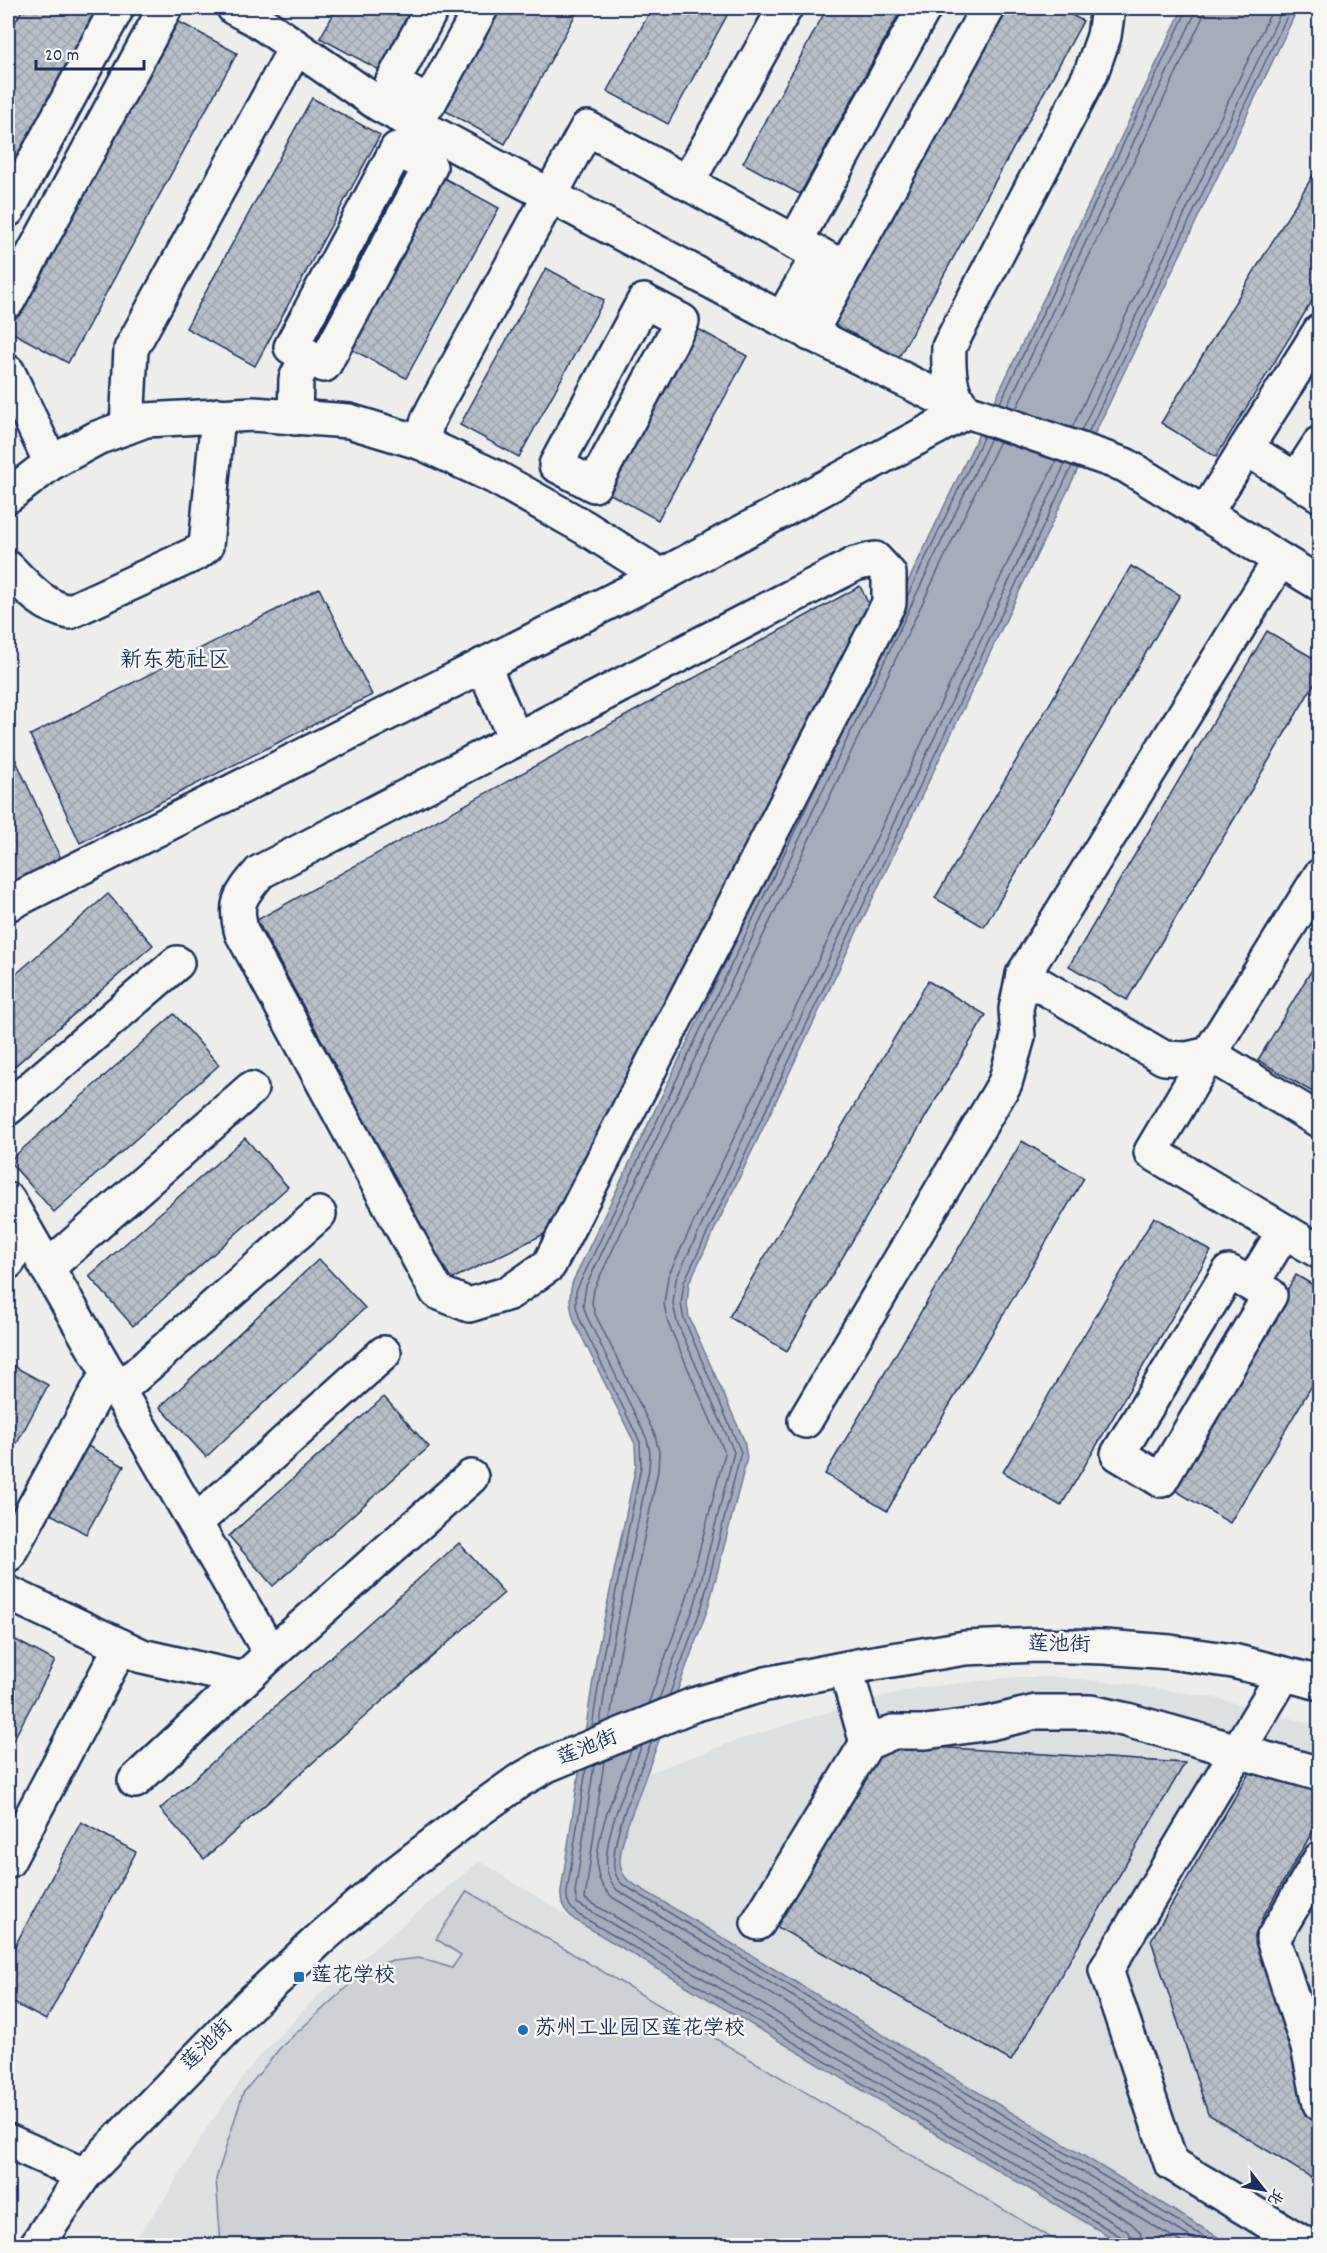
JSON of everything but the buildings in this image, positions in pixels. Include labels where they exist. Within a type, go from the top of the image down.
[{"type":"street","points":[[8,210],[117,8]]},
{"type":"street","points":[[8,301],[165,8]]},
{"type":"street","points":[[234,8],[256,20],[380,105],[429,103],[481,8]]},
{"type":"street","points":[[296,418],[297,379],[307,355],[324,365],[430,166],[423,145],[392,83],[432,8]]},
{"type":"street","points":[[687,183],[784,8]]},
{"type":"street","points":[[810,334],[820,255],[924,8]]},
{"type":"street","points":[[782,319],[820,255],[988,8]]},
{"type":"street","points":[[967,411],[958,404],[952,386],[948,365],[949,347],[1091,73],[1104,36],[1108,8]]},
{"type":"street","points":[[128,427],[131,349],[296,47]]},
{"type":"street","points":[[422,443],[434,408],[587,128],[820,255]]},
{"type":"street","points":[[423,145],[549,195],[810,334],[967,411],[1125,465],[1320,584]]},
{"type":"street","points":[[663,311],[687,269]]},
{"type":"street","points":[[644,301],[663,311],[682,321],[594,485],[556,465],[644,301]]},
{"type":"street","points":[[1205,514],[1320,331]]},
{"type":"street","points":[[8,372],[51,463]]},
{"type":"street","points":[[8,904],[661,576],[967,411]]},
{"type":"street","points":[[8,496],[51,463],[97,438],[146,420],[253,414],[349,421],[422,443],[495,477],[661,576]]},
{"type":"street","points":[[8,568],[40,600],[54,609],[69,612],[197,553],[207,546],[218,415]]},
{"type":"street","points":[[1246,448],[1308,487],[1320,443]]},
{"type":"street","points":[[557,512],[575,475]]},
{"type":"street","points":[[875,560],[889,574],[889,603],[549,1265],[509,1293],[469,1305],[437,1292],[242,933],[237,917],[240,895],[260,872],[516,740],[855,564],[875,560]]},
{"type":"street","points":[[805,1421],[1005,1083],[1018,1036],[1016,1009],[1023,975],[1280,560]]},
{"type":"street","points":[[483,665],[516,740]]},
{"type":"street","points":[[1320,876],[1151,1152],[1320,1252]]},
{"type":"street","points":[[8,1108],[177,963]]},
{"type":"street","points":[[1023,975],[1164,1058],[1187,1059],[1209,1054],[1320,1121]]},
{"type":"street","points":[[46,1268],[251,1089]]},
{"type":"street","points":[[8,1200],[271,1654]]},
{"type":"street","points":[[8,1555],[113,1381],[319,1214]]},
{"type":"street","points":[[8,1262],[25,1230]]},
{"type":"street","points":[[1252,1284],[1284,1231]]},
{"type":"street","points":[[1229,1272],[1252,1284],[1270,1295],[1161,1480],[1118,1454],[1229,1272]]},
{"type":"street","points":[[195,1522],[384,1353]]},
{"type":"street","points":[[135,1781],[271,1654],[471,1477]]},
{"type":"street","points":[[8,1593],[142,1656],[244,1679]]},
{"type":"street","name":"莲池街","points":[[36,2246],[84,2175],[242,2012],[320,1939],[395,1874],[470,1816],[519,1781],[547,1765],[693,1705],[766,1684],[965,1648],[1037,1645],[1170,1652],[1233,1661],[1320,1683]]},
{"type":"street","points":[[8,1861],[121,1646]]},
{"type":"street","points":[[846,1669],[867,1743]]},
{"type":"street","points":[[1284,1674],[1106,1970],[1170,2163],[1308,2246]]},
{"type":"street","points":[[758,1923],[867,1743],[893,1732],[926,1732],[990,1723],[1036,1712],[1091,1712],[1320,1774]]},
{"type":"street","points":[[1320,1859],[1273,1939],[1314,2037],[1320,2104]]},
{"type":"street","points":[[8,2141],[84,2175]]},
{"type":"shaded area","points":[[1015,1677],[1056,1677],[1128,1684],[1216,1698],[1319,1726],[1319,2245],[1231,2245],[630,1882],[621,1873],[621,1853],[626,1829],[646,1774],[732,1742],[863,1701],[917,1688]]},
{"type":"shaded area","name":"苏州工业园区莲花学校","points":[[479,1861],[1124,2245],[130,2246],[166,2197],[206,2129],[254,2062],[315,1998]]},
{"type":"shaded area","name":"苏州工业园区莲花学校","points":[[467,1891],[1063,2245],[221,2245],[216,2179],[243,2093],[281,2047],[360,1975],[385,1962],[419,1958],[452,1968],[461,1955],[436,1939]]},
{"type":"water","points":[[1183,8],[1298,8],[689,1283],[687,1304],[689,1317],[744,1440],[747,1458],[708,1608],[626,1829],[620,1857],[622,1871],[630,1882],[1231,2245],[1124,2245],[568,1914],[561,1900],[561,1891],[597,1654],[636,1466],[635,1444],[575,1323],[570,1297],[573,1281]]},
{"type":"place","name":"莲花学校","points":[[299,1977]]},
{"type":"place","name":"苏州工业园区莲花学校","points":[[523,2030]]},
{"type":"district","name":"新东苑社区","points":[[175,661]]}]
